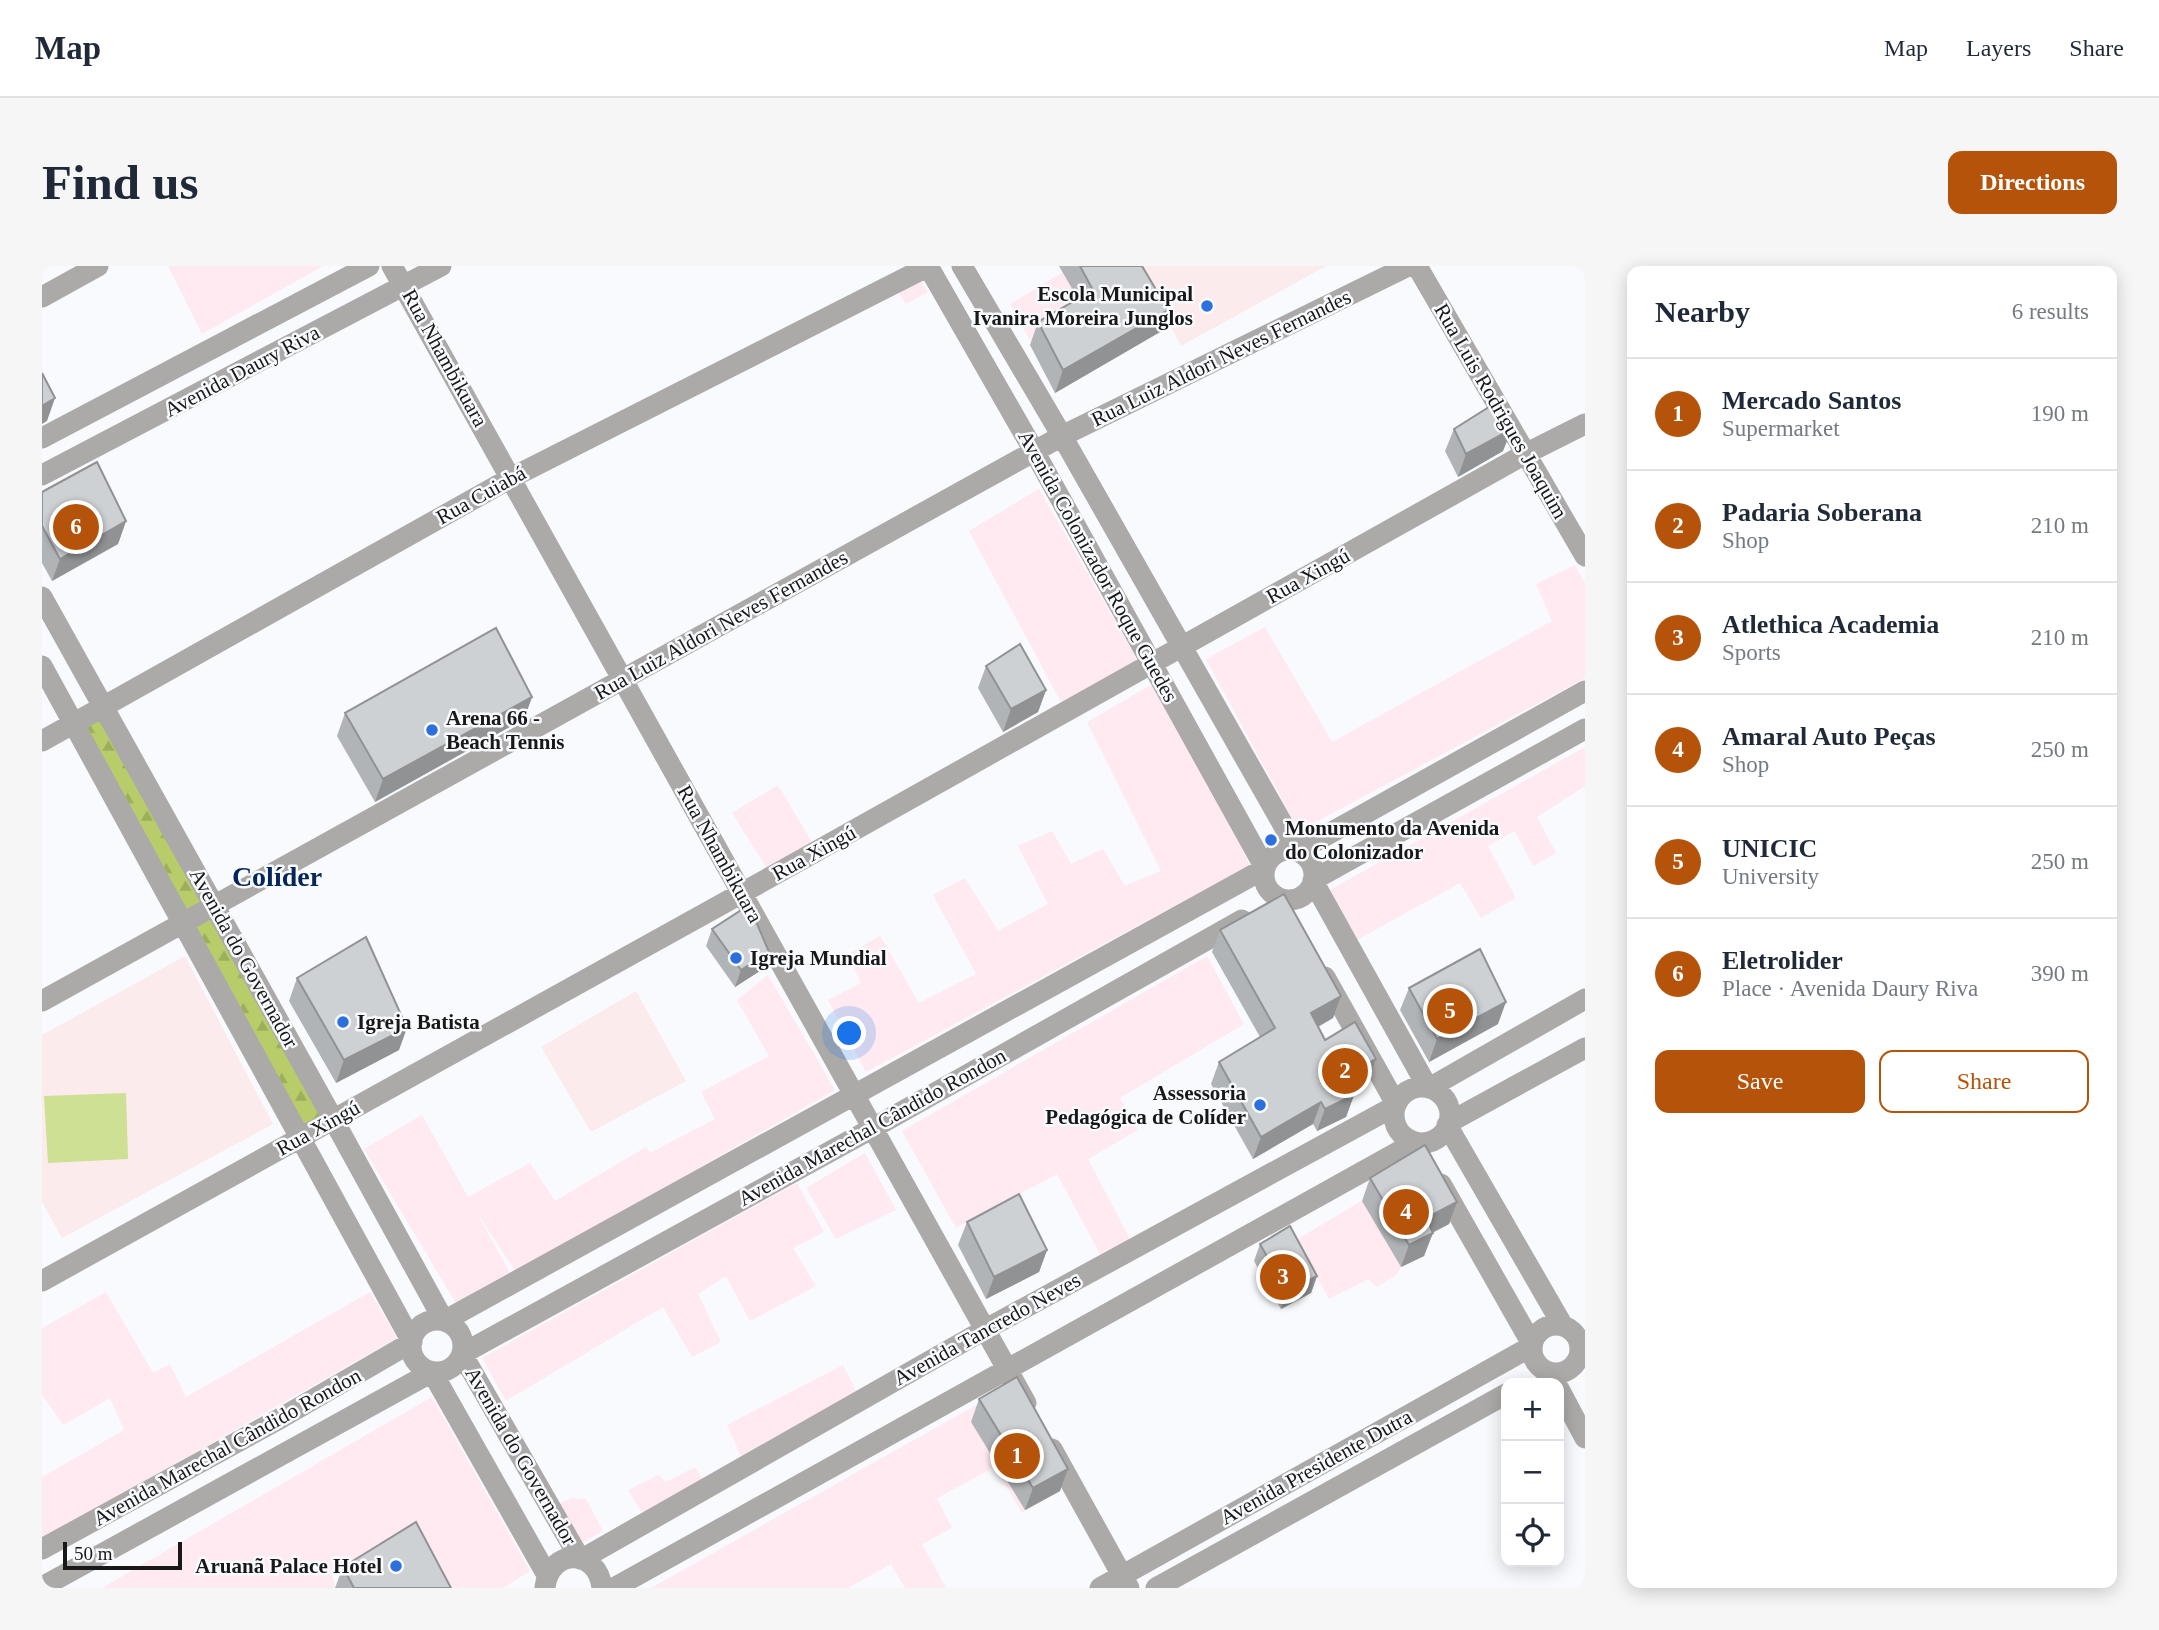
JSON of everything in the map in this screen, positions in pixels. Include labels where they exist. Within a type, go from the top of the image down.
[{"type":"street","points":[[42,297],[98,266]]},
{"type":"street","name":"Avenida Daury Riva","points":[[42,438],[369,266]]},
{"type":"street","name":"Rua Nhambikuara","points":[[392,266],[1126,1582]]},
{"type":"street","name":"Avenida Daury Riva","points":[[42,475],[441,266]]},
{"type":"street","name":"Avenida Colonizador Roque Guedes","points":[[929,266],[1265,869]]},
{"type":"street","name":"Rua Cuiabá","points":[[42,741],[511,478],[929,266]]},
{"type":"street","name":"Avenida Colonizador Roque Guedes","points":[[962,266],[1298,851]]},
{"type":"street","name":"Rua Luiz Aldori Neves Fernandes","points":[[42,1002],[1034,451],[1408,266]]},
{"type":"street","name":"Rua Luis Rodrigues Joaquim","points":[[1417,266],[1585,556]]},
{"type":"street","name":"Rua Xingú","points":[[42,1281],[1527,453],[1585,424]]},
{"type":"street","name":"Avenida do Governador","points":[[42,597],[444,1321]]},
{"type":"street","name":"Avenida do Governador","points":[[42,666],[412,1342]]},
{"type":"street","points":[[1585,691],[1298,851],[1281,851],[1274,855],[1265,869],[1266,884],[1284,904],[1298,898],[1305,894],[1313,880],[1585,729]]},
{"type":"street","points":[[1298,851],[1313,866],[1313,880],[1428,1088]]},
{"type":"street","name":"Avenida Marechal Cândido Rondon","points":[[444,1321],[1265,869]]},
{"type":"street","name":"Avenida Marechal Cândido Rondon","points":[[462,1354],[1284,904]]},
{"type":"street","points":[[1315,961],[1396,1105]]},
{"type":"street","points":[[1428,1088],[1585,999]]},
{"type":"street","points":[[1417,1142],[1436,1139],[1448,1124],[1585,1048]]},
{"type":"street","points":[[1552,1378],[1537,1365],[1532,1345],[1417,1142],[1403,1135],[1398,1129],[1394,1121],[1396,1105],[1405,1092],[1420,1087],[1428,1088],[1443,1098],[1448,1106],[1448,1124],[1564,1326]]},
{"type":"street","name":"Avenida Tancredo Neves","points":[[546,1580],[557,1563],[565,1559],[581,1559],[986,1329],[1396,1105]]},
{"type":"street","name":"Avenida Tancredo Neves","points":[[614,1588],[1417,1142]]},
{"type":"street","points":[[1564,1326],[1585,1316]]},
{"type":"street","points":[[444,1321],[451,1325],[461,1338],[462,1354],[447,1371],[432,1372],[418,1364],[412,1350],[412,1342],[415,1334],[427,1323],[444,1321]]},
{"type":"street","points":[[1532,1345],[1538,1332],[1550,1325],[1570,1329],[1578,1340],[1582,1355],[1572,1368],[1555,1378]]},
{"type":"street","name":"Avenida Marechal Cândido Rondon","points":[[42,1549],[281,1419],[412,1342]]},
{"type":"street","name":"Avenida Presidente Dutra","points":[[1100,1588],[1126,1582],[1532,1345]]},
{"type":"street","name":"Avenida do Governador","points":[[462,1354],[581,1559],[597,1570],[602,1588]]},
{"type":"street","name":"Avenida do Governador","points":[[432,1372],[546,1580]]},
{"type":"street","name":"Avenida Marechal Cândido Rondon","points":[[42,1587],[432,1372]]},
{"type":"street","name":"Avenida Presidente Dutra","points":[[1156,1588],[1501,1397]]},
{"type":"street","points":[[1564,1399],[1585,1438]]},
{"type":"street","points":[[527,1588],[546,1580]]},
{"type":"shaded area","points":[[168,266],[323,266],[202,334]]},
{"type":"shaded area","name":"Escola Municipal Ivanira Moreira Junglos","points":[[1139,266],[1326,266],[1181,346]]},
{"type":"shaded area","points":[[1063,272],[1085,313],[1031,342],[1010,304]]},
{"type":"shaded area","points":[[921,281],[928,292],[906,304],[899,293]]},
{"type":"shaded area","points":[[1039,489],[1138,661],[1061,702],[969,531]]},
{"type":"shaded area","points":[[1575,565],[1585,583],[1585,678],[1299,831],[1206,659],[1265,627],[1332,742],[1552,621],[1536,584]]},
{"type":"shaded area","points":[[1153,684],[1214,792],[1250,865],[866,1072],[828,1000],[861,983],[848,954],[880,936],[919,1003],[976,974],[933,895],[965,878],[998,931],[1048,904],[1018,846],[1052,831],[1071,864],[1103,849],[1125,886],[1161,871],[1087,722]]},
{"type":"shaded area","points":[[1585,747],[1585,786],[1537,817],[1556,853],[1533,866],[1515,831],[1488,846],[1516,898],[1481,918],[1460,883],[1357,940],[1330,890]]},
{"type":"shaded area","points":[[778,785],[813,844],[768,870],[732,813]]},
{"type":"shaded area","points":[[185,956],[273,1124],[62,1238],[42,1202],[42,1035]]},
{"type":"shaded area","points":[[1207,956],[1244,1024],[1120,1098],[1138,1130],[1088,1159],[1130,1239],[1100,1254],[1057,1174],[956,1228],[902,1131]]},
{"type":"shaded area","points":[[768,975],[835,1090],[516,1272],[475,1210],[515,1282],[457,1305],[364,1149],[422,1115],[468,1197],[530,1163],[555,1201],[646,1147],[650,1153],[715,1119],[701,1092],[769,1056],[737,1000]]},
{"type":"shaded area","points":[[636,991],[686,1081],[591,1132],[541,1047]]},
{"type":"shaded area","points":[[865,1153],[896,1210],[836,1239],[806,1188]]},
{"type":"shaded area","points":[[1420,1166],[1449,1224],[1418,1241],[1424,1256],[1401,1267],[1395,1276],[1376,1287],[1369,1279],[1329,1299],[1296,1240]]},
{"type":"shaded area","points":[[797,1183],[824,1232],[793,1248],[816,1286],[750,1321],[726,1276],[698,1294],[721,1342],[692,1357],[663,1307],[506,1401],[482,1358]]},
{"type":"shaded area","points":[[106,1292],[153,1373],[170,1364],[186,1397],[370,1292],[397,1338],[42,1539],[42,1477],[124,1430],[110,1398],[63,1425],[42,1395],[42,1328]]},
{"type":"shaded area","points":[[843,1365],[856,1391],[741,1456],[727,1425]]},
{"type":"shaded area","points":[[1003,1390],[1061,1491],[1022,1513],[995,1467],[937,1498],[952,1528],[922,1544],[946,1588],[905,1588],[891,1564],[848,1588],[651,1588]]},
{"type":"shaded area","points":[[432,1397],[530,1571],[503,1588],[448,1588],[371,1553],[332,1574],[335,1588],[102,1588]]},
{"type":"shaded area","points":[[695,1467],[703,1480],[642,1513],[628,1490],[659,1475],[666,1482]]},
{"type":"shaded area","points":[[572,1498],[586,1499],[603,1531],[579,1545],[558,1504]]},
{"type":"green space","points":[[102,706],[213,903],[183,920],[73,722]]},
{"type":"green space","points":[[215,907],[333,1119],[300,1136],[183,923]]},
{"type":"green space","points":[[126,1093],[128,1159],[48,1163],[44,1096]]},
{"type":"building","points":[[1080,266],[1142,266],[1168,310],[1063,370],[1038,322],[1093,290]]},
{"type":"building","points":[[42,373],[55,398],[42,406]]},
{"type":"building","points":[[1497,402],[1512,429],[1466,454],[1454,429]]},
{"type":"building","points":[[97,462],[126,521],[60,559],[42,526],[42,492]]},
{"type":"building","name":"Arena 66 - Beach Tennis","points":[[496,628],[532,697],[383,779],[345,713]]},
{"type":"building","points":[[1020,644],[1046,690],[1011,709],[986,666]]},
{"type":"building","points":[[1284,894],[1341,996],[1311,1013],[1325,1040],[1355,1022],[1376,1059],[1344,1076],[1354,1095],[1325,1109],[1321,1102],[1261,1137],[1219,1062],[1275,1028],[1220,930]]},
{"type":"building","points":[[749,905],[769,952],[741,970],[712,929]]},
{"type":"building","name":"Igreja Batista","points":[[366,937],[407,1028],[344,1060],[297,978]]},
{"type":"building","points":[[1480,949],[1506,1002],[1437,1039],[1409,988]]},
{"type":"building","points":[[1425,1145],[1457,1202],[1426,1218],[1433,1233],[1409,1245],[1370,1178]]},
{"type":"building","points":[[1019,1194],[1047,1250],[994,1277],[967,1222]]},
{"type":"building","points":[[1290,1226],[1317,1276],[1287,1292],[1260,1244]]},
{"type":"building","points":[[1017,1377],[1068,1469],[1033,1488],[979,1399]]},
{"type":"building","points":[[416,1522],[451,1588],[354,1588],[343,1567]]},
{"type":"place","name":"Escola Municipal Ivanira Moreira Junglos","points":[[1207,306]]},
{"type":"place","name":"Eletrolider","points":[[76,527]]},
{"type":"place","name":"Arena 66 - Beach Tennis","points":[[432,730]]},
{"type":"place","name":"Monumento da Avenida do Colonizador","points":[[1271,840]]},
{"type":"place","name":"Igreja Mundial","points":[[736,958]]},
{"type":"place","name":"UNICIC","points":[[1450,1011]]},
{"type":"place","name":"Igreja Batista","points":[[343,1022]]},
{"type":"place","name":"Padaria Soberana","points":[[1345,1071]]},
{"type":"place","name":"Assessoria Pedagógica de Colíder","points":[[1260,1105]]},
{"type":"place","name":"Amaral Auto Peças","points":[[1406,1212]]},
{"type":"place","name":"Atlethica Academia","points":[[1283,1277]]},
{"type":"place","name":"Mercado Santos","points":[[1017,1456]]},
{"type":"place","name":"Aruanã Palace Hotel","points":[[396,1566]]},
{"type":"district","name":"Colíder","points":[[277,876]]}]
